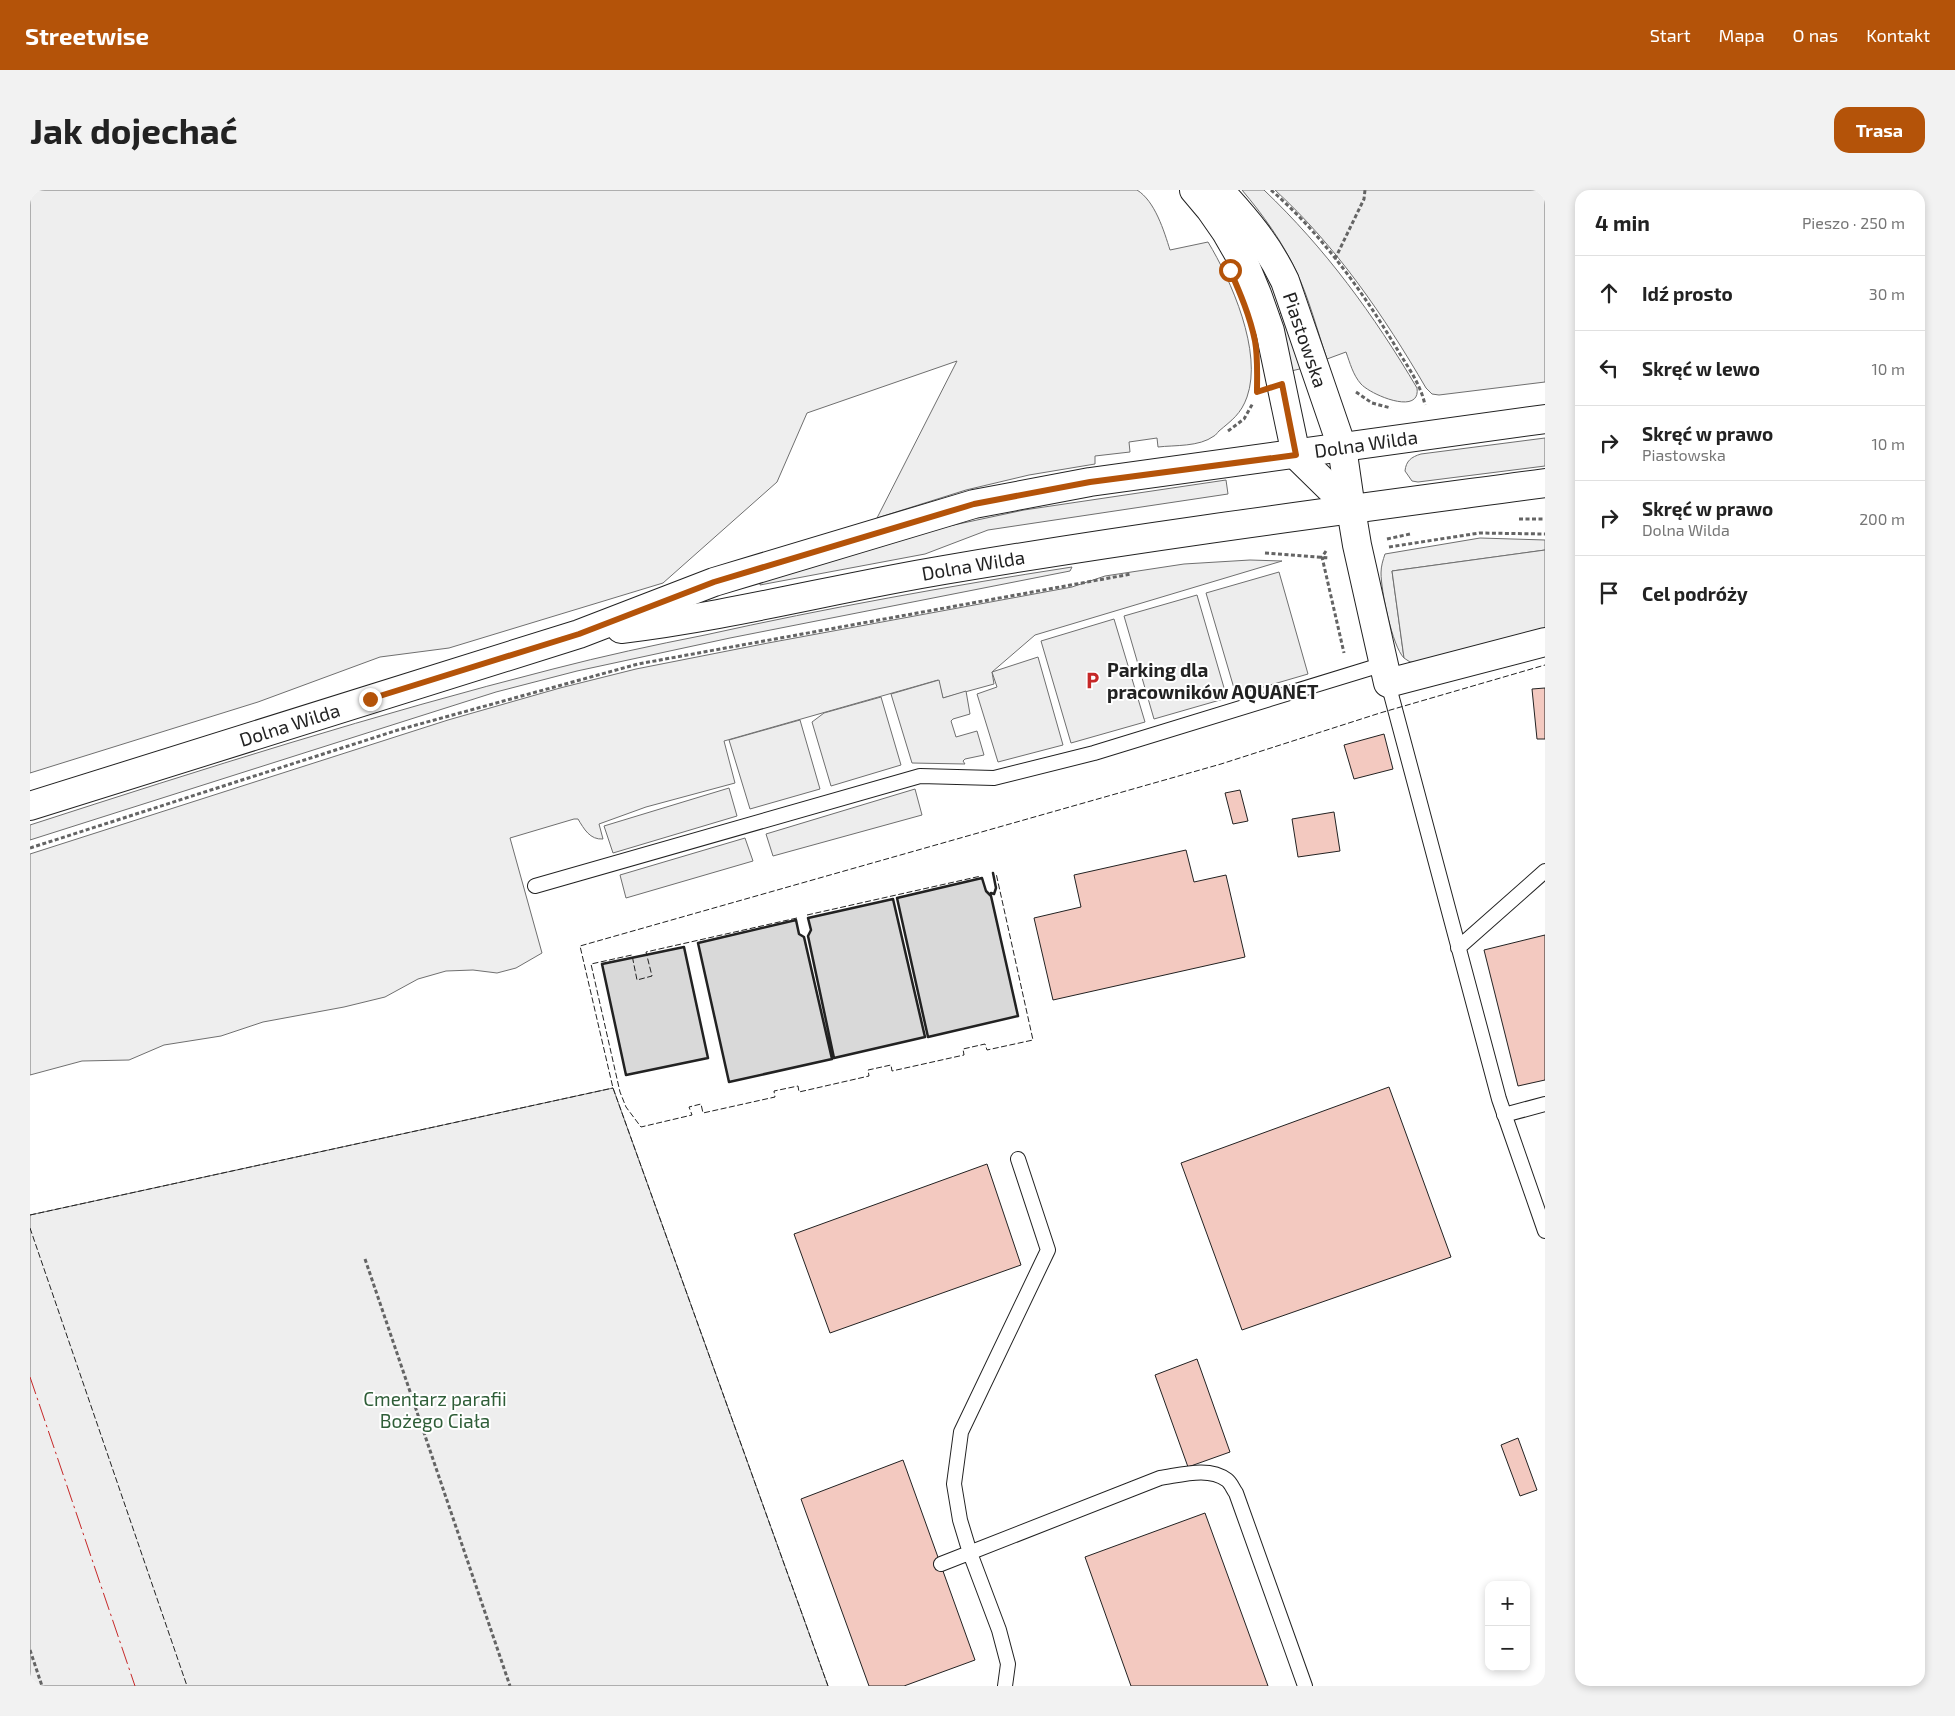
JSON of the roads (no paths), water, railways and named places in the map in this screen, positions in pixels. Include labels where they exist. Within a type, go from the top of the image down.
[{"type":"main road","name":"Piastowska","points":[[1194,190],[1210,209],[1245,266],[1257,294],[1270,331],[1296,455]]},
{"type":"main road","name":"Piastowska","points":[[1219,190],[1254,228],[1285,281],[1342,447],[1357,545],[1386,674]]},
{"type":"main road","name":"Dolna Wilda","points":[[30,806],[579,634],[714,582],[974,504],[1090,482],[1296,455],[1545,419]]},
{"type":"main road","points":[[1296,455],[1351,509]]},
{"type":"main road","name":"Dolna Wilda","points":[[579,634],[680,622],[943,570],[1351,509],[1545,483]]},
{"type":"main road","points":[[1386,674],[1545,642]]},
{"type":"lane","points":[[535,886],[920,776],[994,778],[1094,753],[1350,675],[1386,674],[1504,1115],[1545,1231]]},
{"type":"lane","points":[[1458,948],[1545,871]]},
{"type":"lane","points":[[1504,1115],[1545,1104]]},
{"type":"lane","points":[[1005,1686],[1008,1664],[999,1630],[970,1553],[960,1520],[954,1484],[961,1432],[1048,1250],[1018,1158]]},
{"type":"lane","points":[[941,1564],[1160,1478],[1197,1473],[1216,1474],[1228,1481],[1236,1493],[1306,1686]]},
{"type":"place","name":"Parking dla pracowników AQUANET","points":[[1093,681]]},
{"type":"park label","name":"Cmentarz parafii Bożego Ciała","points":[[435,1410]]}]
